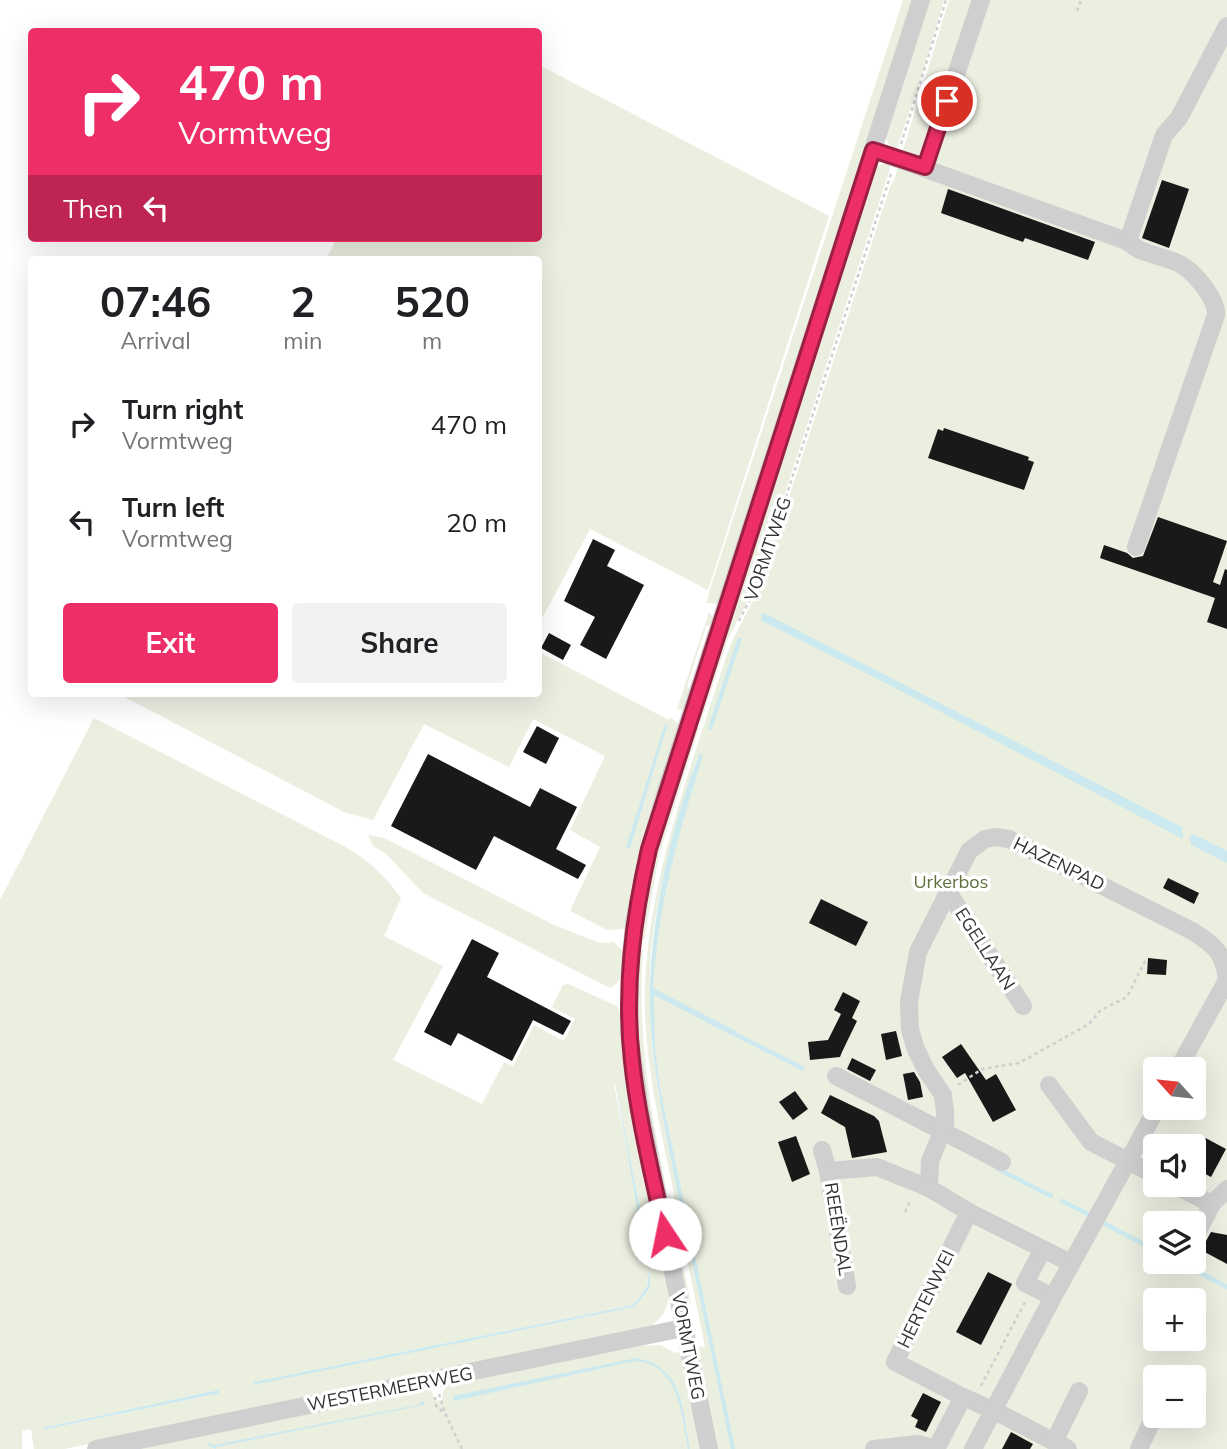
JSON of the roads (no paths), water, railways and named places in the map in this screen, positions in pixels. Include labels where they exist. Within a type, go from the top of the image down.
[{"type":"street","name":"VORMTWEG","points":[[709,1449],[632,1060],[629,984],[637,903],[666,791],[921,0]]},
{"type":"street","points":[[925,167],[981,0]]},
{"type":"street","points":[[1128,241],[1164,135],[1179,118],[1227,26]]},
{"type":"street","points":[[873,150],[1128,241],[1138,249],[1181,264],[1201,283],[1216,309],[1136,547]]},
{"type":"street","name":"HAZENPAD","points":[[943,1130],[943,1095],[915,1047],[910,1028],[909,1002],[918,952],[962,863],[977,844],[995,837],[1009,839],[1194,932],[1214,945],[1225,964],[1227,979],[1185,1057]]},
{"type":"street","name":"EGELLAAN","points":[[948,892],[1023,1006]]},
{"type":"street","points":[[836,1076],[1002,1162]]},
{"type":"street","points":[[1049,1085],[1091,1142],[1143,1169]]},
{"type":"street","points":[[973,1449],[1150,1120]]},
{"type":"street","points":[[929,1188],[930,1161],[943,1130]]},
{"type":"street","name":"REEËNDAL","points":[[822,1150],[828,1171],[847,1286]]},
{"type":"street","name":"REEËNDAL","points":[[828,1171],[877,1167],[929,1188],[969,1212],[1071,1263]]},
{"type":"street","points":[[1206,1216],[1212,1204],[1227,1189]]},
{"type":"street","points":[[1198,1197],[1212,1204]]},
{"type":"street","name":"HERTENWEI","points":[[968,1399],[895,1362],[969,1212]]},
{"type":"street","points":[[1043,1249],[1025,1283],[1053,1297]]},
{"type":"street","name":"WESTERMEERWEG","points":[[96,1449],[683,1328]]},
{"type":"street","points":[[874,1449],[918,1444],[936,1449],[968,1399],[1061,1445],[1079,1391]]},
{"type":"street","points":[[1139,1449],[1149,1428]]},
{"type":"water","points":[[764,613],[1182,827],[1183,839],[762,621],[761,615]]},
{"type":"water","points":[[738,637],[742,639],[710,730],[708,728]]},
{"type":"water","points":[[668,723],[630,848],[626,847],[664,727]]},
{"type":"water","points":[[700,753],[703,756],[685,814],[664,899],[653,988],[736,1031],[737,1035],[733,1036],[654,995],[655,1049],[660,1088],[735,1449],[731,1449],[668,1144],[655,1068],[650,1017],[651,962],[659,901],[672,839]]},
{"type":"water","points":[[1193,834],[1227,851],[1227,863],[1191,845],[1190,835]]},
{"type":"water","points":[[615,1083],[645,1232],[644,1233],[640,1224]]},
{"type":"water","points":[[650,1265],[650,1288],[634,1307],[253,1385],[254,1382],[633,1305],[647,1287]]},
{"type":"water","points":[[636,1358],[652,1363],[664,1370],[672,1380],[682,1405],[690,1449],[676,1393],[670,1381],[650,1364],[635,1361],[454,1401],[453,1396]]},
{"type":"water","points":[[218,1390],[220,1393],[42,1430],[43,1428]]},
{"type":"water","points":[[424,1401],[424,1405],[216,1449],[208,1445],[417,1405]]},
{"type":"waterway","points":[[737,1035],[802,1068]]},
{"type":"waterway","points":[[998,1169],[1051,1196]]},
{"type":"waterway","points":[[1062,1201],[1090,1215]]},
{"type":"waterway","points":[[1105,1224],[1143,1244]]},
{"type":"waterway","points":[[1202,1274],[1227,1287]]},
{"type":"park label","name":"Urkerbos","points":[[951,882]]}]
